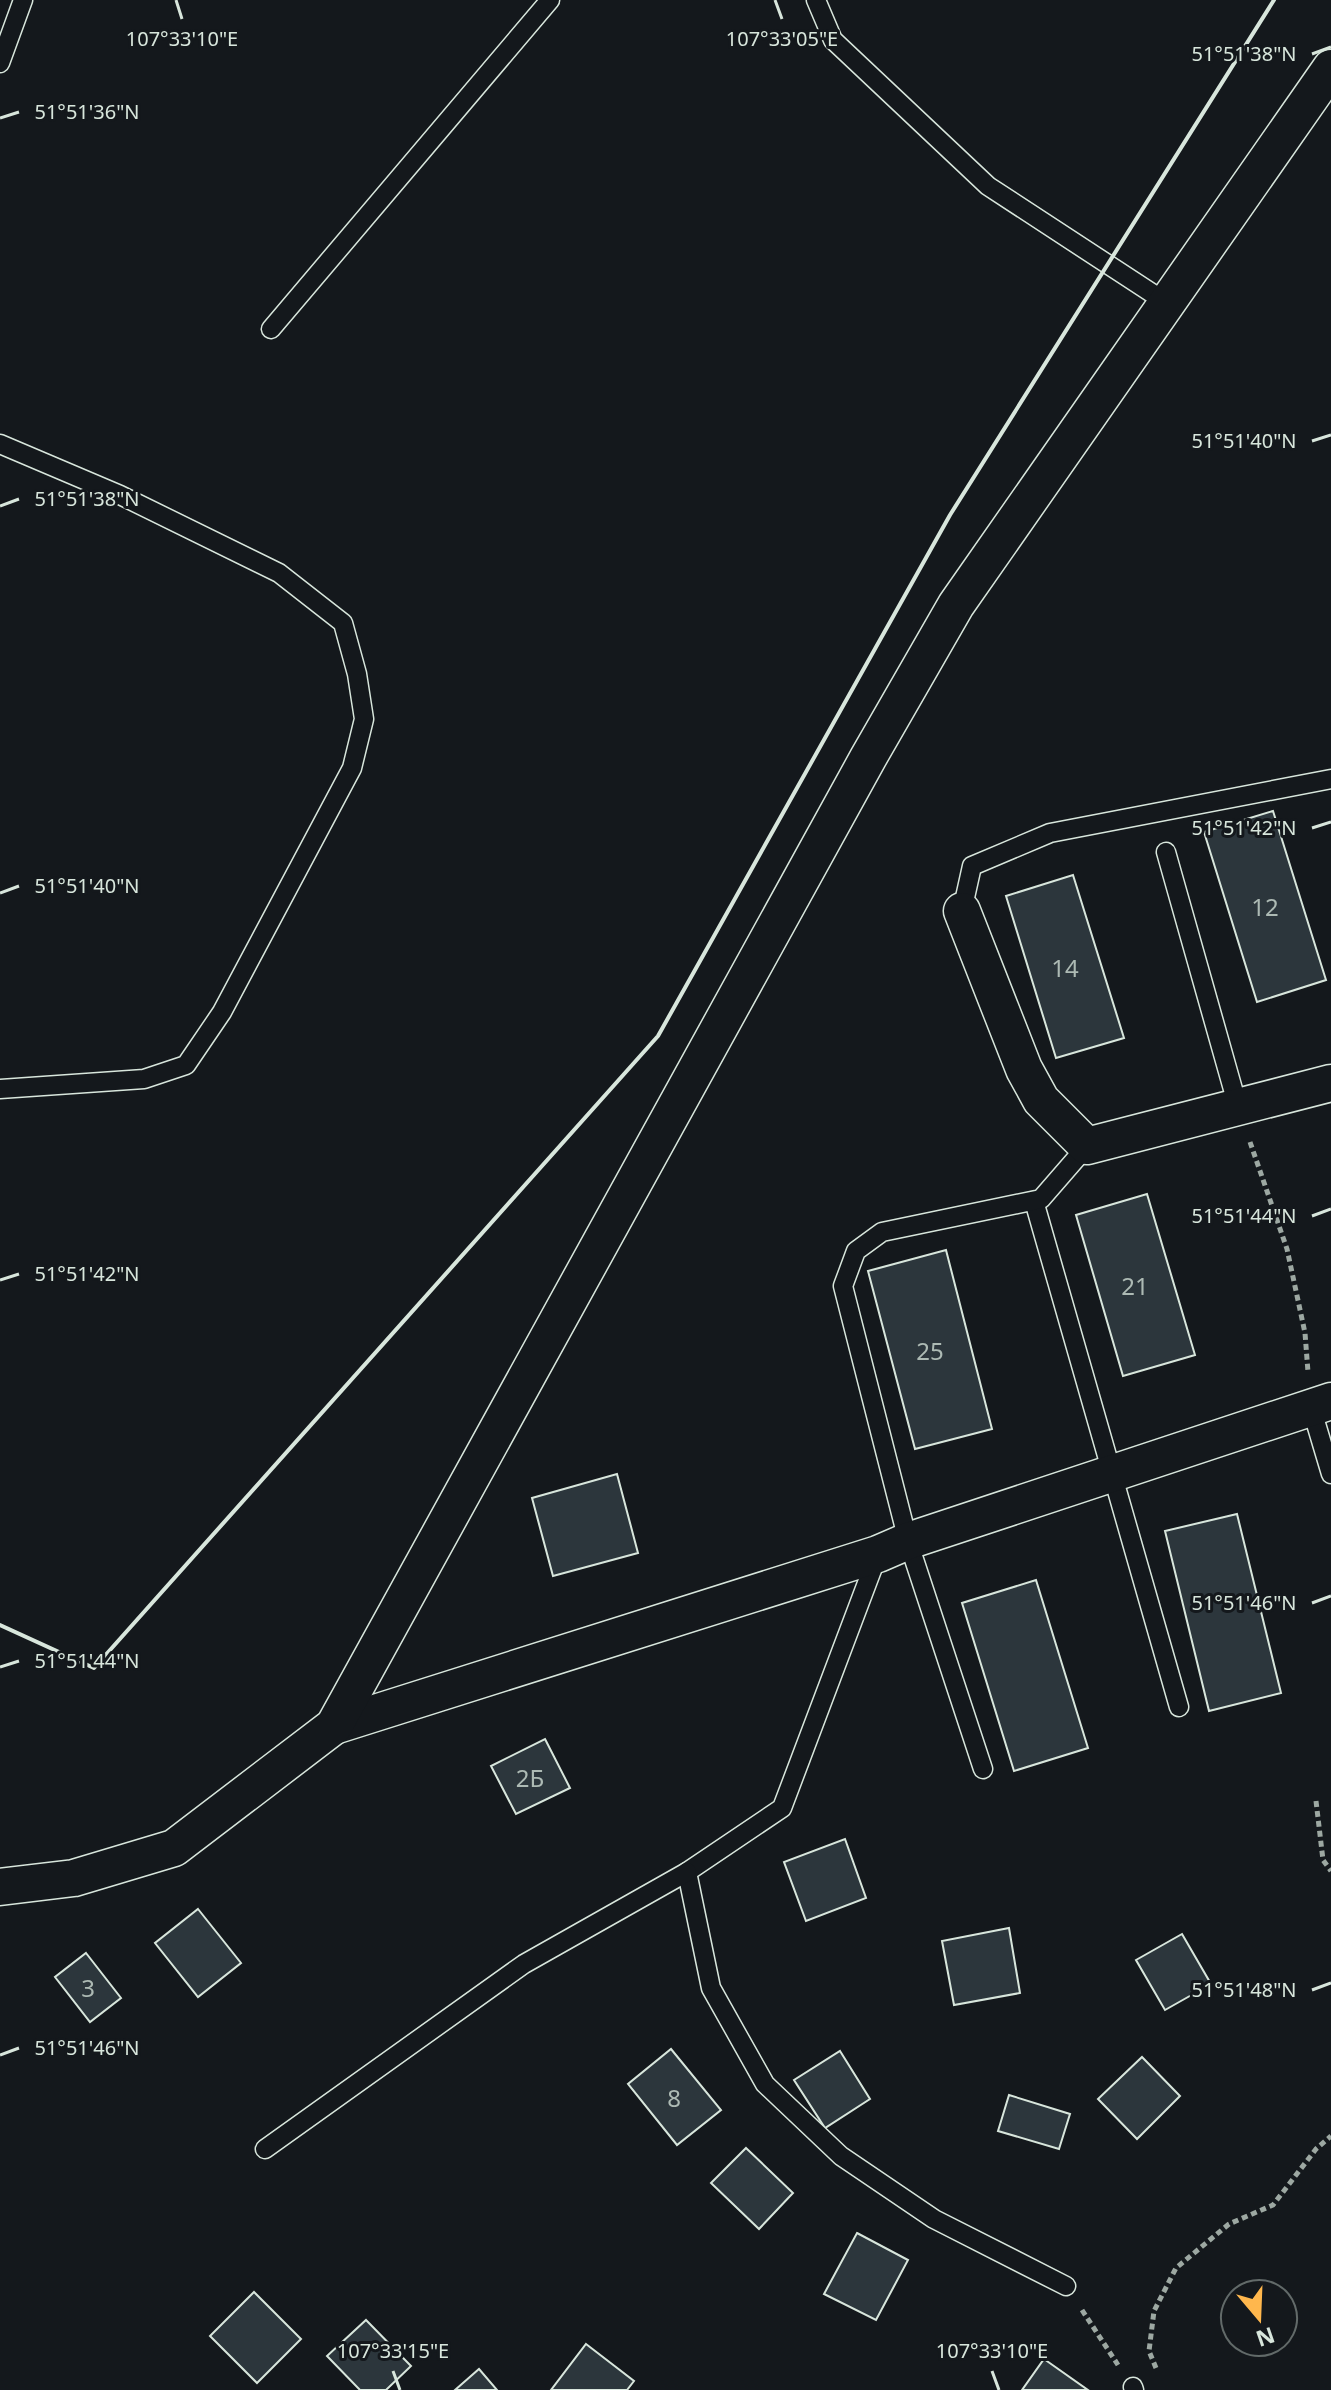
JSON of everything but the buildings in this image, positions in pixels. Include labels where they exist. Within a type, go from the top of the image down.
[{"type":"street","points":[[334,1726],[868,758],[956,605],[1331,68]]},
{"type":"street","points":[[962,911],[1024,1069],[1041,1100],[1087,1146],[1331,1083]]},
{"type":"street","points":[[0,1887],[74,1878],[174,1848],[334,1726],[893,1547],[1321,1404]]},
{"type":"lane","points":[[0,63],[23,0]]},
{"type":"lane","points":[[271,329],[550,0]]},
{"type":"lane","points":[[816,0],[833,40],[988,186],[1167,303]]},
{"type":"lane","points":[[0,444],[120,495],[279,573],[343,623],[357,674],[364,719],[352,768],[222,1012],[186,1065],[144,1079],[0,1089]]},
{"type":"lane","points":[[962,911],[972,866],[1050,833],[1331,779]]},
{"type":"lane","points":[[1166,852],[1238,1107]]},
{"type":"lane","points":[[983,1769],[893,1547],[843,1286],[856,1251],[882,1232],[1041,1199],[1087,1146]]},
{"type":"lane","points":[[1034,1201],[1179,1707]]},
{"type":"lane","points":[[1321,1404],[1331,1474]]},
{"type":"lane","points":[[265,2149],[524,1964],[687,1872],[782,1808],[893,1547]]},
{"type":"lane","points":[[687,1872],[711,1988],[765,2084],[841,2156],[934,2219],[1066,2286]]},
{"type":"path","points":[[1238,1107],[1287,1249],[1321,1404]]},
{"type":"path","points":[[1316,1801],[1323,1860],[1331,1871]]},
{"type":"path","points":[[1160,2377],[1149,2351],[1154,2311],[1176,2268],[1229,2224],[1273,2205],[1316,2149],[1331,2136]]},
{"type":"path","points":[[1066,2286],[1134,2388]]},
{"type":"wall","points":[[0,1625],[94,1668],[658,1036],[950,515],[1274,0]]}]
